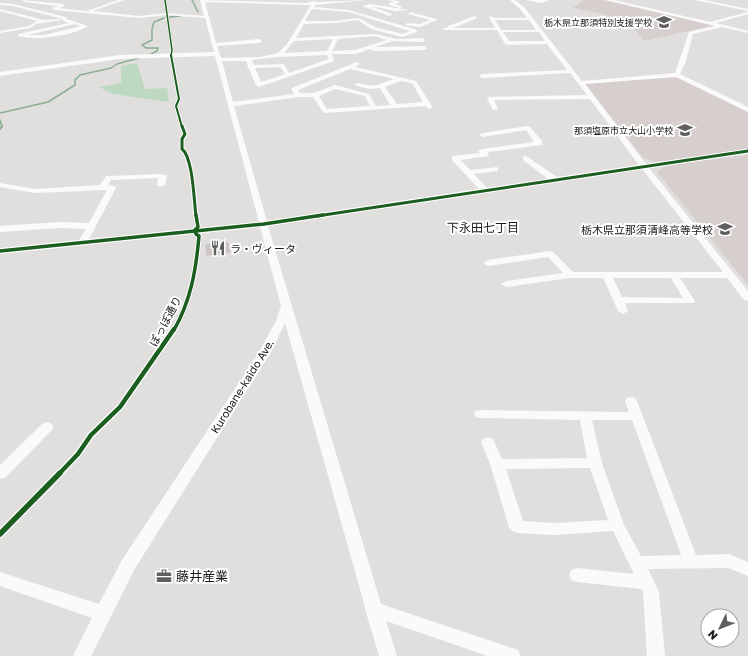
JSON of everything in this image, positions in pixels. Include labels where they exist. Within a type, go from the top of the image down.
[{"type":"street","points":[[28,0],[24,1],[63,5],[54,9],[85,13],[145,17],[166,14],[205,17]]},
{"type":"street","points":[[364,0],[314,4],[205,0],[205,17],[231,104],[286,306],[321,422],[373,610],[388,656]]},
{"type":"street","points":[[382,16],[417,26],[435,20],[391,4],[397,2],[391,0]]},
{"type":"street","points":[[512,0],[533,22],[572,71],[643,166],[748,298]]},
{"type":"street","points":[[527,0],[542,2],[546,0]]},
{"type":"street","points":[[608,0],[748,32]]},
{"type":"street","points":[[696,0],[748,11]]},
{"type":"street","points":[[102,1],[120,1]]},
{"type":"street","points":[[0,4],[13,5],[69,21],[86,26],[39,37],[27,37],[20,35],[31,30],[69,21],[85,13],[120,1]]},
{"type":"street","points":[[719,4],[741,2]]},
{"type":"street","points":[[314,4],[342,10],[415,31],[402,36],[373,28],[359,19]]},
{"type":"street","points":[[278,55],[282,53],[292,40],[314,4]]},
{"type":"street","points":[[390,16],[364,6],[377,5],[396,11],[414,13]]},
{"type":"street","points":[[178,15],[182,13],[182,9]]},
{"type":"street","points":[[0,10],[44,23]]},
{"type":"street","points":[[709,23],[748,11]]},
{"type":"street","points":[[343,21],[338,16],[353,13]]},
{"type":"street","points":[[302,23],[343,21],[414,13]]},
{"type":"street","points":[[405,19],[414,13]]},
{"type":"street","points":[[476,17],[446,28],[447,31],[494,22],[533,22]]},
{"type":"street","points":[[31,30],[35,23],[69,21]]},
{"type":"street","points":[[494,22],[533,22]]},
{"type":"street","points":[[494,22],[533,22]]},
{"type":"street","points":[[494,22],[507,43],[549,42]]},
{"type":"street","points":[[462,23],[475,23]]},
{"type":"street","points":[[677,75],[682,64],[691,33],[720,26]]},
{"type":"street","points":[[0,34],[20,29],[31,30]]},
{"type":"street","points":[[416,52],[424,52],[420,32]]},
{"type":"street","points":[[295,34],[311,33]]},
{"type":"street","points":[[292,40],[375,35],[392,40],[422,40]]},
{"type":"street","points":[[354,47],[358,36]]},
{"type":"street","points":[[248,58],[250,67],[259,85],[332,60],[329,53],[336,37]]},
{"type":"street","points":[[306,54],[313,39]]},
{"type":"street","points":[[364,49],[392,40]]},
{"type":"street","points":[[214,44],[259,41]]},
{"type":"street","points":[[0,74],[120,57],[248,58],[329,53],[354,47],[364,49],[424,48]]},
{"type":"street","points":[[293,55],[301,68],[336,80]]},
{"type":"street","points":[[298,95],[294,90],[357,64]]},
{"type":"street","points":[[250,67],[282,65],[288,75]]},
{"type":"street","points":[[315,95],[325,111],[428,106],[414,82],[349,67]]},
{"type":"street","points":[[482,76],[572,71]]},
{"type":"street","points":[[373,73],[348,83],[371,89],[382,87],[399,79]]},
{"type":"street","points":[[581,83],[677,75],[748,110]]},
{"type":"street","points":[[231,104],[298,95],[315,95],[335,87],[367,95],[374,108]]},
{"type":"street","points":[[382,87],[395,107]]},
{"type":"street","points":[[494,106],[576,103],[573,97],[592,97]]},
{"type":"street","points":[[483,135],[528,128],[539,143],[502,148],[480,149],[486,154],[455,158],[485,190]]},
{"type":"street","points":[[475,129],[502,148]]},
{"type":"street","points":[[0,251],[264,224],[748,151]]},
{"type":"street","points":[[526,158],[555,180]]},
{"type":"street","points":[[468,173],[495,169]]},
{"type":"street","points":[[103,187],[108,178],[158,176],[163,177],[161,186]]},
{"type":"street","points":[[0,185],[35,191],[103,187],[109,187],[112,189],[83,242]]},
{"type":"street","points":[[0,229],[60,224],[91,226]]},
{"type":"street","points":[[488,263],[550,254],[570,275]]},
{"type":"street","points":[[619,300],[690,301],[673,274]]},
{"type":"street","points":[[506,284],[570,275],[730,275]]},
{"type":"street","points":[[606,275],[623,311]]},
{"type":"street","name":"Kurobane-kaido Ave.","points":[[82,656],[132,559],[265,352],[281,321],[286,306]]},
{"type":"street","points":[[631,401],[691,562]]},
{"type":"street","points":[[480,414],[636,416]]},
{"type":"street","points":[[585,415],[595,463],[617,525],[651,592],[656,656]]},
{"type":"street","points":[[1,472],[47,427]]},
{"type":"street","points":[[488,442],[497,464],[517,526],[554,529],[617,525]]},
{"type":"street","points":[[497,464],[595,463]]},
{"type":"street","points":[[636,563],[729,561],[748,569]]},
{"type":"street","points":[[577,575],[646,582]]},
{"type":"street","points":[[0,578],[84,608],[103,613]]},
{"type":"street","points":[[373,610],[512,656]]},
{"type":"shaded area","name":"栃木県立那須特別支援学校","points":[[584,0],[601,0],[715,25],[644,41],[626,19],[573,8]]},
{"type":"shaded area","name":"那須塩原市立大山小学校","points":[[675,75],[748,112],[748,149],[655,162],[643,158],[586,84]]},
{"type":"shaded area","name":"栃木県立那須清峰高等学校","points":[[748,155],[748,285],[657,172],[665,166]]},
{"type":"green space","points":[[137,63],[145,89],[167,88],[169,102],[113,94],[99,87],[121,83],[121,66]]},
{"type":"building","name":"ラ・ヴィータ","points":[[228,243],[230,252],[207,255],[206,245]]},
{"type":"waterway","points":[[192,0],[198,12]]},
{"type":"waterway","points":[[169,17],[180,16]]},
{"type":"waterway","points":[[149,55],[157,51],[158,48],[146,48],[142,45],[152,40],[152,29],[154,22],[164,18]]},
{"type":"waterway","points":[[0,113],[48,102],[75,85],[75,80],[80,75],[111,68],[117,64],[139,58]]},
{"type":"waterway","points":[[0,120],[2,126]]},
{"type":"cycle path","name":"ぽっぽ通り","points":[[0,534],[78,454],[91,435],[120,407],[167,341],[182,314],[192,288],[199,236],[196,234],[195,230],[198,227],[189,163],[186,152],[182,149],[182,139],[185,134],[177,114],[176,103],[179,99],[173,60],[171,58],[172,50],[165,0]]},
{"type":"cycle path","points":[[0,251],[264,224],[748,151]]},
{"type":"place","name":"栃木県立那須特別支援学校","points":[[664,22]]},
{"type":"place","name":"那須塩原市立大山小学校","points":[[685,130]]},
{"type":"place","name":"栃木県立那須清峰高等学校","points":[[725,229]]},
{"type":"place","name":"ラ・ヴィータ","points":[[218,248]]},
{"type":"place","name":"藤井産業","points":[[164,576]]},
{"type":"district","name":"下永田七丁目","points":[[483,227]]}]
